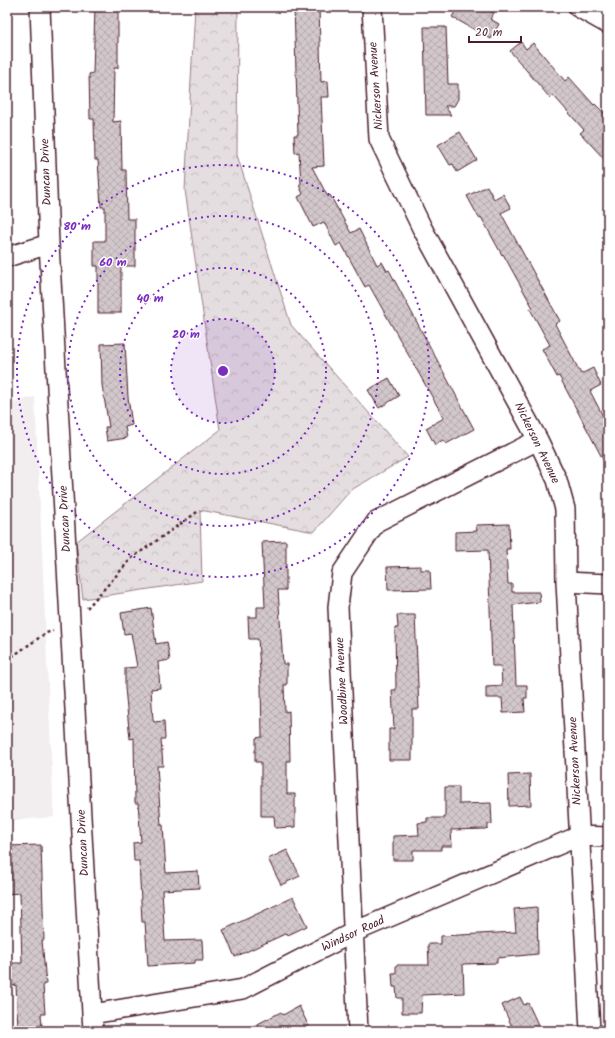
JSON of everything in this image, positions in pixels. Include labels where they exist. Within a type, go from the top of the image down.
[{"type":"street","name":"Duncan Drive","points":[[40,7],[49,244],[93,1023]]},
{"type":"street","name":"Nickerson Avenue","points":[[372,7],[379,139],[422,228],[538,440],[557,480],[565,509],[566,582],[590,1031]]},
{"type":"street","points":[[578,7],[608,24]]},
{"type":"street","points":[[7,257],[49,244]]},
{"type":"street","name":"Woodbine Avenue","points":[[358,1031],[338,607],[342,573],[376,522],[538,440]]},
{"type":"street","points":[[566,582],[608,584]]},
{"type":"street","name":"Windsor Road","points":[[93,1023],[243,989],[354,932],[579,836],[608,837]]},
{"type":"path","points":[[7,660],[46,633],[71,627],[132,558],[200,510]]},
{"type":"shaded area","points":[[35,397],[54,817],[7,821],[7,403]]},
{"type":"green space","points":[[195,7],[238,7],[237,155],[291,325],[408,457],[351,490],[314,532],[200,510],[202,581],[83,599],[76,542],[220,430],[185,190]]},
{"type":"building","points":[[95,7],[118,7],[118,68],[114,68],[113,122],[121,121],[122,170],[126,170],[127,219],[135,219],[135,266],[121,266],[121,313],[98,313],[98,266],[94,266],[94,241],[105,241],[105,207],[101,207],[98,160],[95,160],[94,119],[90,119],[89,74],[93,73]]},
{"type":"building","points":[[294,7],[319,7],[321,82],[328,81],[329,97],[321,97],[324,166],[312,167],[328,197],[330,195],[351,233],[359,229],[377,265],[382,262],[387,271],[389,270],[474,429],[446,444],[443,440],[435,445],[426,428],[444,418],[369,285],[365,287],[341,243],[336,246],[324,222],[313,227],[298,197],[303,194],[299,185],[301,184],[299,152],[295,153],[294,135],[298,135]]},
{"type":"building","points":[[458,7],[483,7],[494,13],[490,19],[499,24],[491,39],[452,17]]},
{"type":"building","points":[[424,27],[446,27],[448,84],[458,84],[458,99],[454,106],[445,106],[451,115],[426,115]]},
{"type":"building","points":[[521,42],[526,49],[533,43],[565,81],[569,77],[594,105],[595,104],[608,117],[608,163],[580,133],[584,130],[553,95],[550,98],[510,51]]},
{"type":"building","points":[[460,132],[477,160],[457,172],[453,164],[450,165],[438,145]]},
{"type":"building","points":[[487,186],[494,199],[503,194],[511,208],[501,213],[560,321],[555,324],[581,374],[593,368],[601,385],[590,391],[604,418],[608,416],[608,469],[559,376],[557,377],[542,349],[550,345],[530,309],[533,308],[503,254],[502,255],[481,217],[479,218],[467,196]]},
{"type":"building","points":[[125,343],[128,397],[132,425],[125,427],[127,438],[107,441],[105,427],[109,427],[102,385],[101,344]]},
{"type":"building","points":[[389,378],[399,396],[379,408],[368,390]]},
{"type":"building","points":[[509,524],[510,549],[506,549],[508,584],[512,584],[512,592],[539,592],[540,602],[513,605],[516,685],[527,685],[527,698],[524,698],[525,712],[503,713],[502,698],[486,698],[486,687],[502,686],[501,666],[492,666],[488,550],[455,551],[455,532],[477,531],[476,525]]},
{"type":"building","points":[[286,541],[286,590],[278,590],[283,664],[287,664],[287,685],[284,685],[285,712],[289,711],[290,761],[287,761],[287,794],[295,794],[295,827],[275,828],[274,816],[261,816],[261,762],[255,762],[256,738],[262,737],[258,639],[249,639],[248,617],[257,617],[257,607],[265,607],[262,542]]},
{"type":"building","points":[[421,566],[421,570],[430,570],[431,589],[388,590],[387,567]]},
{"type":"building","points":[[151,608],[156,644],[167,642],[170,660],[158,662],[160,688],[151,689],[153,720],[154,722],[164,721],[165,739],[161,739],[163,766],[157,766],[166,873],[198,871],[199,888],[162,890],[165,941],[202,940],[203,960],[195,960],[195,963],[148,966],[145,922],[142,922],[139,861],[134,861],[133,843],[141,842],[138,803],[135,803],[134,738],[130,739],[125,688],[125,668],[137,667],[131,633],[124,634],[121,613]]},
{"type":"building","points":[[397,615],[415,615],[419,709],[412,709],[412,760],[389,760],[389,729],[394,729],[392,690],[396,690],[395,628],[398,628]]},
{"type":"building","points":[[530,774],[531,805],[509,806],[508,775]]},
{"type":"building","points":[[445,787],[459,787],[459,804],[491,803],[492,824],[488,824],[488,828],[485,829],[451,830],[452,846],[441,846],[441,850],[413,850],[413,860],[393,860],[393,836],[419,835],[418,823],[427,822],[427,818],[445,818]]},
{"type":"building","points":[[41,845],[44,940],[42,940],[46,984],[43,984],[45,1014],[41,1014],[42,1027],[18,1028],[16,985],[10,986],[9,963],[22,963],[20,893],[7,894],[7,846]]},
{"type":"building","points":[[287,850],[300,876],[281,885],[268,859]]},
{"type":"building","points":[[293,897],[307,926],[288,935],[287,933],[235,957],[223,930]]},
{"type":"building","points":[[537,907],[538,954],[497,958],[497,963],[463,964],[464,993],[422,995],[421,1013],[402,1013],[402,998],[397,998],[396,987],[393,987],[392,973],[396,973],[396,965],[429,965],[428,944],[441,944],[441,936],[516,932],[514,909]]},
{"type":"building","points":[[520,997],[524,1005],[528,1003],[541,1031],[514,1031],[502,1005]]},
{"type":"building","points":[[299,1006],[311,1031],[244,1031],[281,1012],[283,1015]]}]
